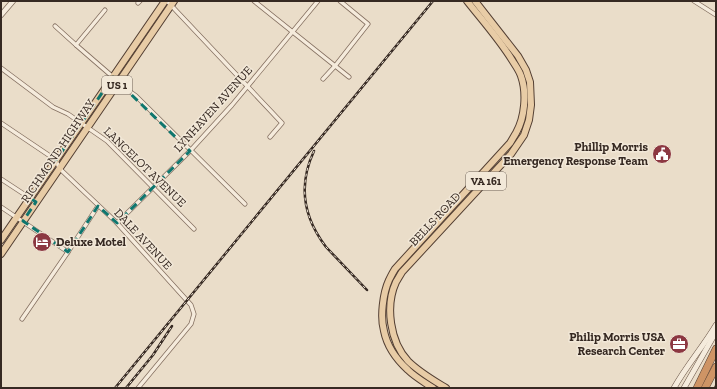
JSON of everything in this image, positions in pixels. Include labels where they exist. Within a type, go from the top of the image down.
[{"type":"highway","points":[[697,388],[716,349]]},
{"type":"highway","points":[[705,388],[716,367]]},
{"type":"highway","points":[[711,388],[716,376]]},
{"type":"main road","name":"BELLS ROAD","points":[[446,388],[421,372],[409,361],[398,346],[393,333],[391,320],[391,305],[396,283],[402,272],[511,154],[524,135],[529,120],[531,106],[530,82],[526,70],[518,56],[467,1]]},
{"type":"main road","name":"BELLS ROAD","points":[[433,388],[408,371],[398,361],[390,346],[384,331],[383,316],[385,292],[389,279],[395,269],[510,143],[517,132],[522,118],[524,104],[524,90],[521,75],[498,35],[475,1]]},
{"type":"main road","name":"RICHMOND HIGHWAY","points":[[1,240],[113,77],[170,2]]},
{"type":"main road","name":"RICHMOND HIGHWAY","points":[[1,254],[118,83],[170,2]]},
{"type":"main road","points":[[480,176],[485,181]]},
{"type":"main road","points":[[416,246],[422,250]]},
{"type":"main road","points":[[674,388],[682,373],[716,325]]},
{"type":"main road","points":[[684,388],[716,332]]},
{"type":"street","points":[[1,15],[13,1]]},
{"type":"street","points":[[254,1],[349,77]]},
{"type":"street","name":"LYNHAVEN AVENUE","points":[[117,223],[190,151],[232,105],[318,1]]},
{"type":"street","points":[[323,79],[368,24],[340,1]]},
{"type":"street","points":[[694,1],[716,15]]},
{"type":"street","points":[[170,2],[282,123],[270,137]]},
{"type":"street","points":[[76,46],[105,10]]},
{"type":"street","points":[[55,26],[118,83],[136,96],[245,204]]},
{"type":"street","name":"LANCELOT AVENUE","points":[[1,68],[53,107],[68,114],[107,141],[194,229]]},
{"type":"street","points":[[1,123],[56,160]]},
{"type":"street","name":"DALE AVENUE","points":[[56,160],[59,168],[117,223],[191,305],[194,314],[191,324],[138,388]]},
{"type":"street","points":[[1,178],[36,202]]},
{"type":"street","points":[[22,319],[98,206]]},
{"type":"street","points":[[1,207],[68,252]]},
{"type":"highlighted area","points":[[113,77],[190,151],[117,223],[98,206],[68,252],[23,221],[36,202],[30,198]]},
{"type":"railway","points":[[115,388],[433,1]]},
{"type":"railway","points":[[314,151],[306,176],[305,188],[305,200],[312,224],[326,247],[367,290]]},
{"type":"railway","points":[[126,388],[153,355],[172,326]]},
{"type":"place","name":"Phillip Morris Emergency Response Team","points":[[662,154]]},
{"type":"place","name":"Deluxe Motel","points":[[42,242]]},
{"type":"place","name":"Philip Morris USA Research Center","points":[[679,344]]}]
